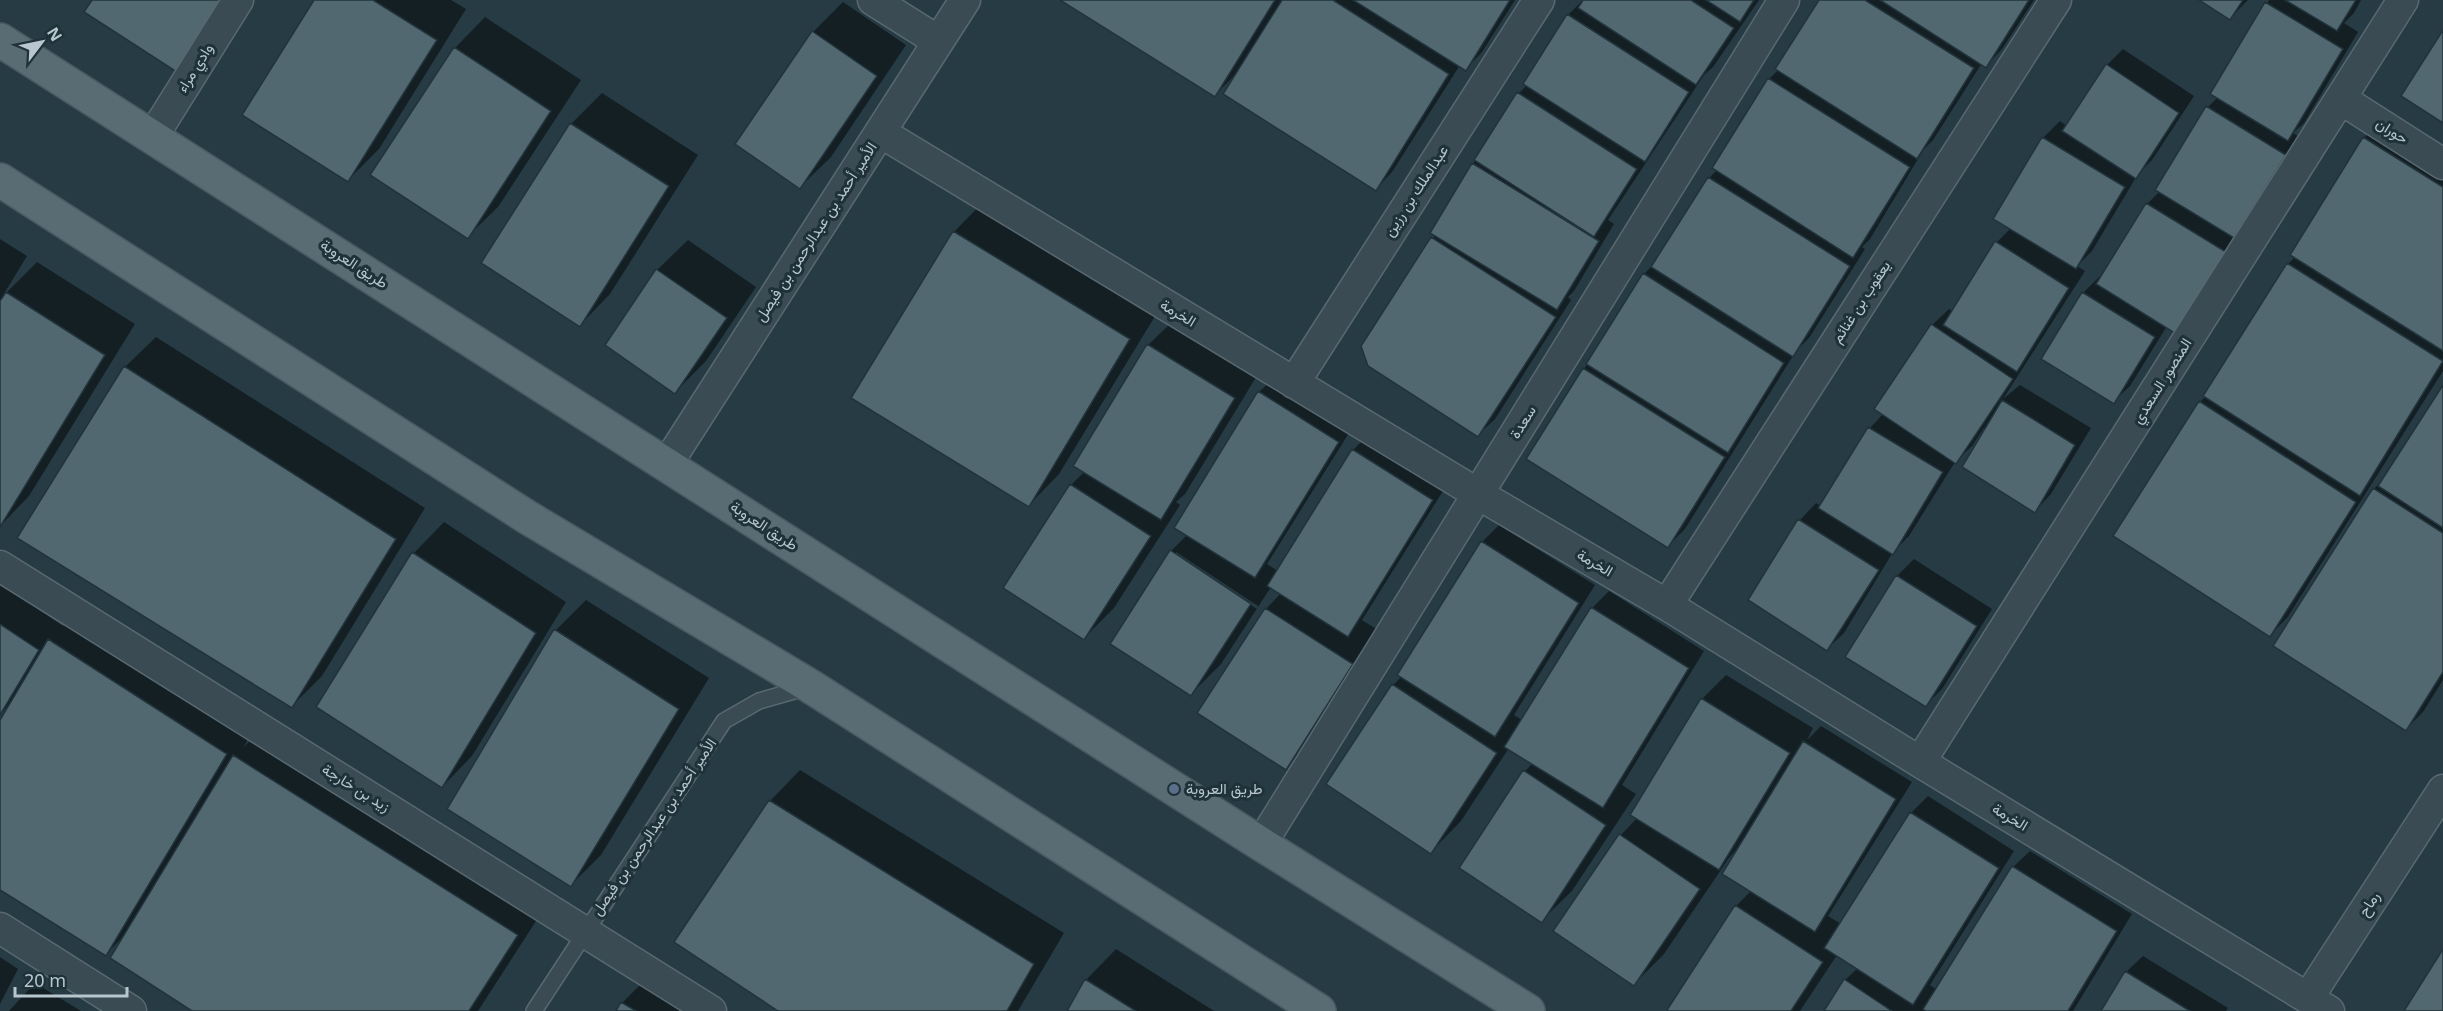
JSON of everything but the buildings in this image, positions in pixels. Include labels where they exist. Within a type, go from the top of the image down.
[{"type":"main road","name":"طريق العروبة","points":[[0,40],[1261,844],[1528,1011]]},
{"type":"main road","points":[[0,180],[527,517],[810,686],[1319,1011]]},
{"type":"street","name":"وادي مراء","points":[[153,136],[238,0]]},
{"type":"street","points":[[873,0],[938,42]]},
{"type":"street","name":"الأمير أحمد بن عبدالرحمن بن فيصل","points":[[667,464],[965,0]]},
{"type":"street","name":"عبدالملك بن رزين","points":[[1294,383],[1539,0]]},
{"type":"street","name":"سعدة","points":[[1261,844],[1784,0]]},
{"type":"street","name":"يعقوب بن غنائم","points":[[1667,605],[2056,0]]},
{"type":"street","name":"المنصور السعدي","points":[[1920,762],[2403,0]]},
{"type":"street","name":"حوران","points":[[2341,99],[2443,164]]},
{"type":"street","name":"الخرمة","points":[[880,132],[1478,494],[1667,605],[1920,762],[2319,1004]]},
{"type":"street","name":"زيد بن خارجة","points":[[0,566],[585,930],[711,1011]]},
{"type":"street","name":"رماح","points":[[2319,1004],[2443,790]]},
{"type":"street","points":[[0,928],[131,1011]]},
{"type":"lane","name":"الأمير أحمد بن عبدالرحمن بن فيصل","points":[[534,1011],[724,721],[759,701],[810,686]]},
{"type":"place","name":"طريق العروبة","points":[[1174,789]]}]
